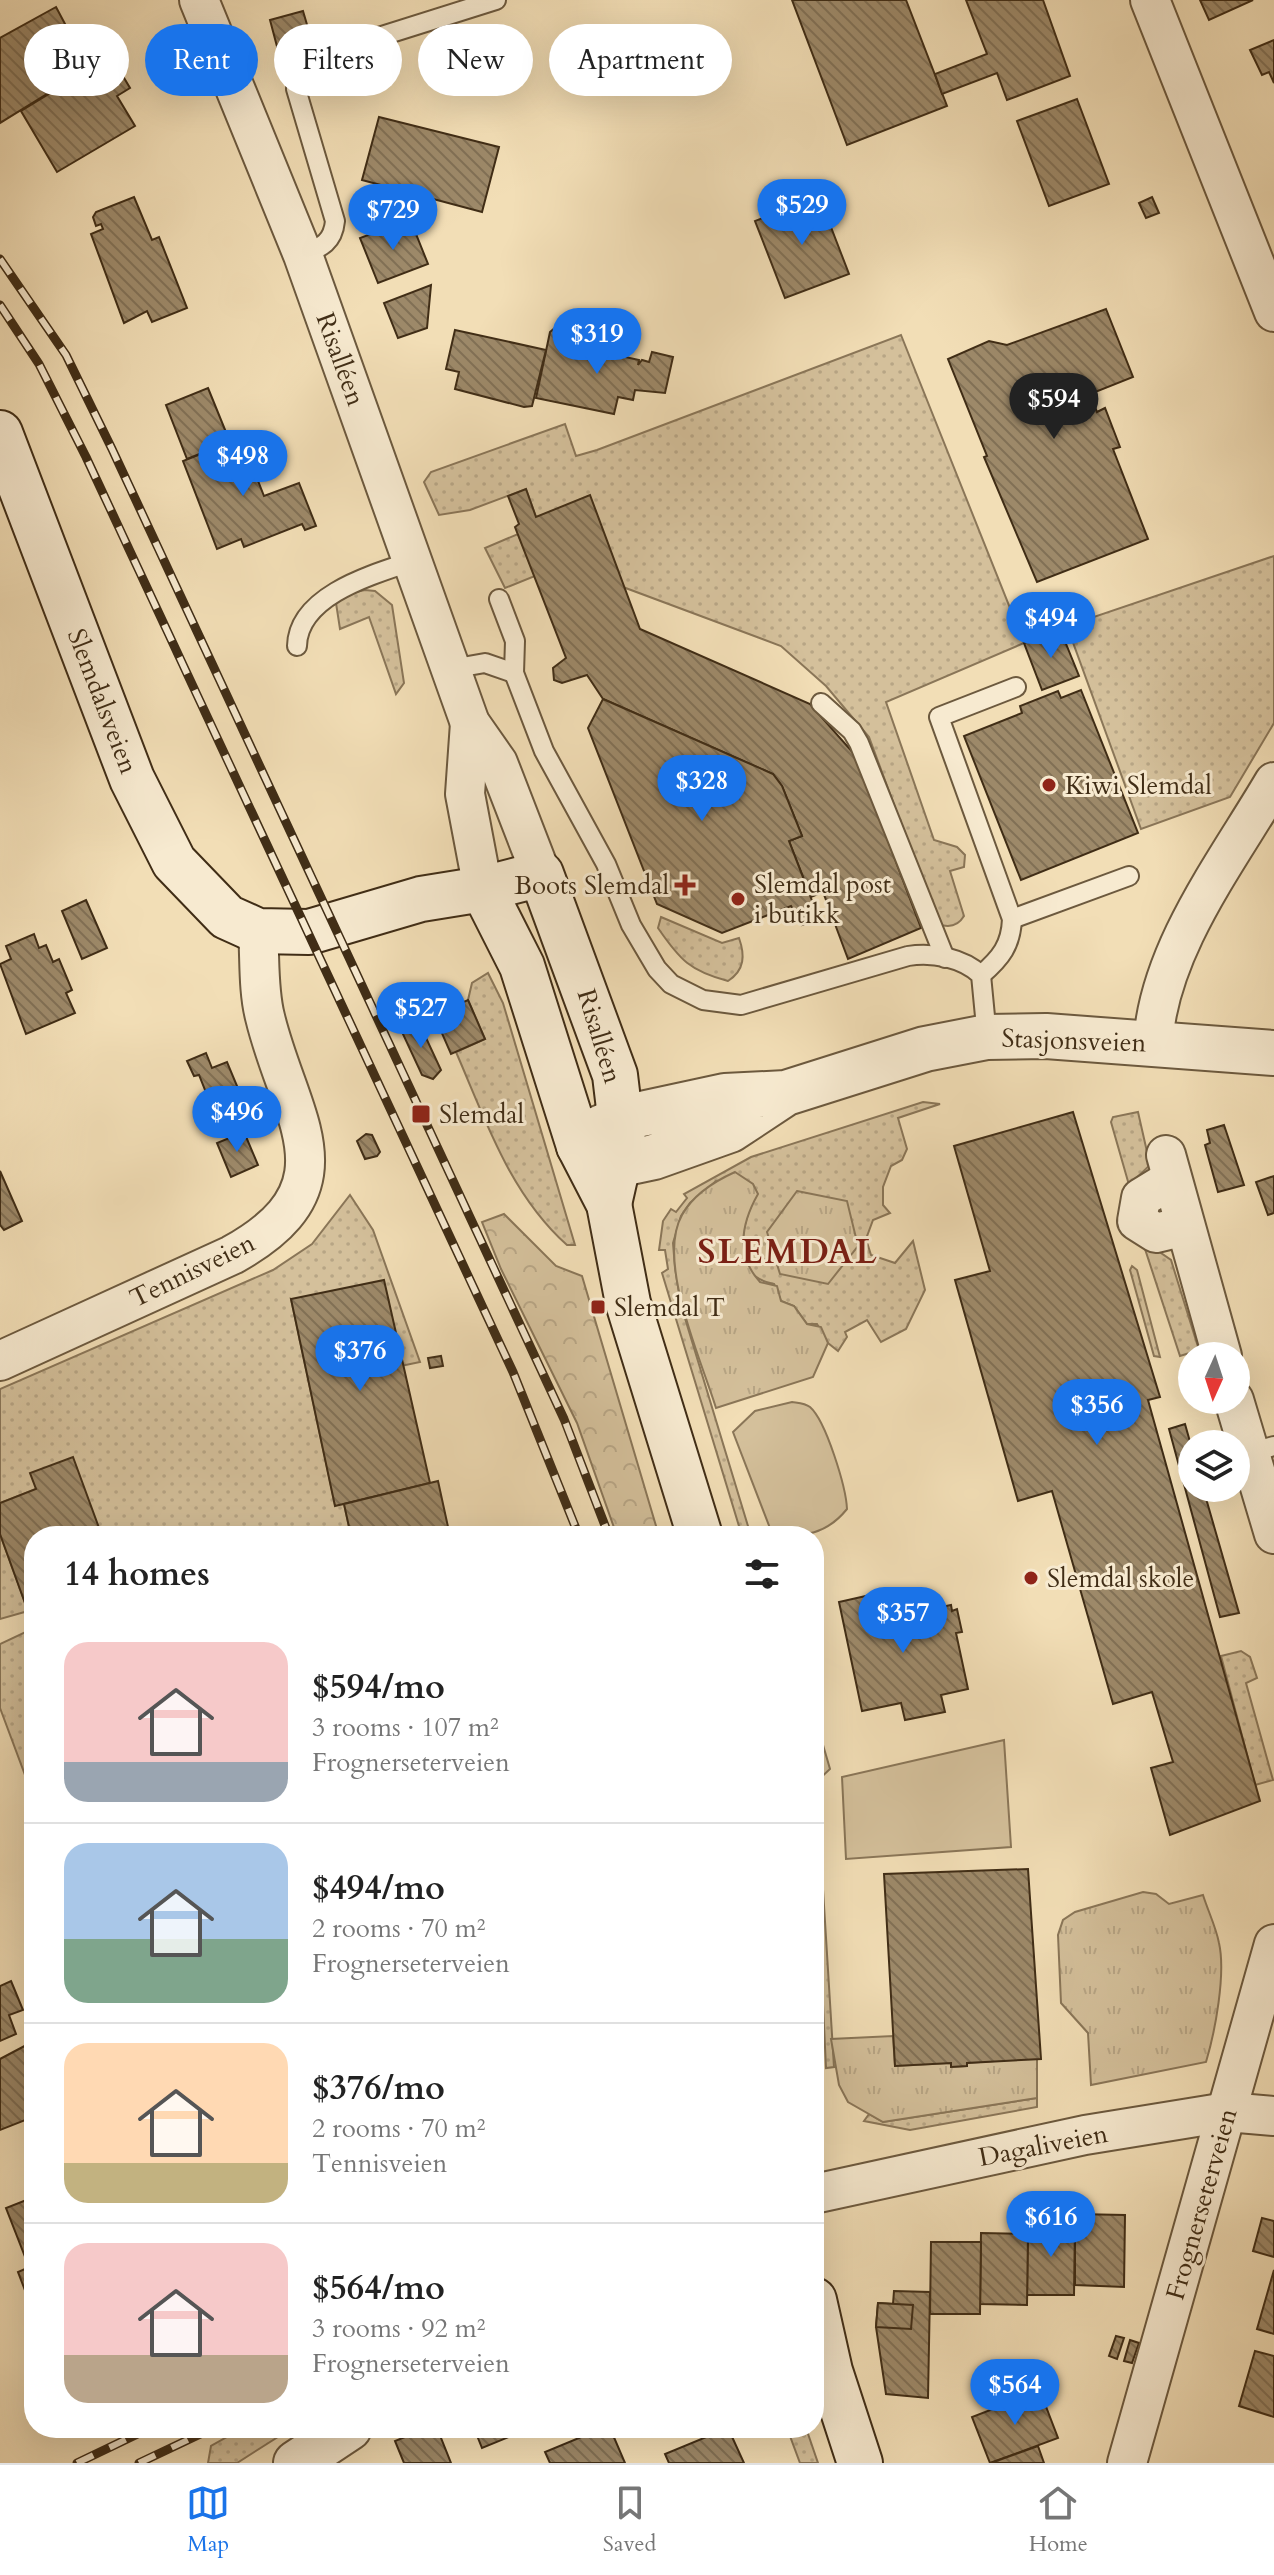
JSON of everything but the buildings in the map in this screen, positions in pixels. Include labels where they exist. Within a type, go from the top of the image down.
[{"type":"main road","name":"Slemdalsveien","points":[[0,433],[117,743],[174,862],[227,917],[258,931]]},
{"type":"main road","points":[[258,931],[309,932],[421,899],[483,889],[541,874]]},
{"type":"main road","name":"Risalléen","points":[[541,874],[603,1037],[623,1118],[615,1184],[628,1303],[697,1526]]},
{"type":"main road","name":"Risalléen","points":[[483,889],[522,966],[579,1146],[615,1184]]},
{"type":"main road","name":"Stasjonsveien","points":[[579,1146],[600,1128],[623,1118],[725,1096],[786,1093],[925,1049],[987,1037],[1036,1035],[1274,1053]]},
{"type":"main road","name":"Stasjonsveien","points":[[615,1184],[654,1157],[730,1130],[786,1093]]},
{"type":"main road","points":[[824,2344],[860,2463]]},
{"type":"main road","points":[[296,2463],[334,2438]]},
{"type":"street","name":"Risalléen","points":[[199,0],[303,255],[470,723],[498,763],[541,874]]},
{"type":"street","points":[[1150,0],[1274,312]]},
{"type":"street","name":"Risalléen","points":[[470,723],[465,794],[483,889]]},
{"type":"street","points":[[1153,1043],[1158,1001],[1172,957],[1274,782]]},
{"type":"street","name":"Tennisveien","points":[[0,1361],[232,1255],[255,1242],[288,1211],[305,1169],[306,1140],[263,1013],[258,931]]},
{"type":"street","points":[[1169,1167],[1218,1342]]},
{"type":"street","points":[[1242,1414],[1262,1450],[1274,1534]]},
{"type":"street","name":"Frognerseterveien","points":[[1127,2463],[1274,1944]]},
{"type":"street","name":"Dagaliveien","points":[[824,2192],[1085,2135],[1227,2112],[1274,2116]]},
{"type":"lane","points":[[303,255],[323,247],[334,232],[335,221],[296,89],[297,70],[315,57],[496,0]]},
{"type":"lane","points":[[297,646],[300,627],[343,587],[413,561]]},
{"type":"lane","points":[[499,599],[515,641],[514,673],[550,762],[606,864],[631,925],[657,969],[679,989],[703,1000],[741,1005],[908,956],[945,958],[974,968],[981,975],[987,1037]]},
{"type":"lane","points":[[451,669],[485,663],[514,673]]},
{"type":"lane","points":[[981,975],[998,960],[1011,939],[1012,919],[939,717],[1016,687]]},
{"type":"lane","points":[[821,703],[852,731],[859,743],[945,958]]},
{"type":"lane","points":[[1012,919],[1129,876]]},
{"type":"green space","points":[[901,335],[1024,643],[886,702],[934,840],[957,847],[965,855],[964,867],[950,871],[964,916],[949,926],[938,924],[869,737],[826,686],[781,646],[623,587],[536,517],[526,489],[470,510],[439,515],[424,482],[431,472],[565,424],[576,456],[597,450]]},
{"type":"green space","points":[[518,534],[535,576],[505,588],[485,548]]},
{"type":"green space","points":[[1274,556],[1274,723],[1230,797],[1141,829],[1067,626]]},
{"type":"green space","points":[[375,591],[392,605],[404,683],[396,694],[369,617],[340,629],[336,603],[347,594]]},
{"type":"green space","points":[[661,917],[722,943],[739,938],[743,956],[738,972],[728,981],[687,963],[658,928]]},
{"type":"green space","points":[[488,973],[503,1003],[575,1245],[567,1245],[547,1225],[515,1180],[489,1130],[456,1052],[485,1039],[468,1000],[472,983]]},
{"type":"green space","points":[[923,1102],[940,1104],[898,1118],[907,1149],[902,1160],[891,1166],[883,1187],[883,1205],[890,1213],[873,1220],[866,1239],[871,1255],[895,1263],[913,1241],[925,1290],[906,1329],[881,1342],[867,1320],[845,1332],[847,1337],[838,1351],[828,1343],[817,1324],[807,1324],[794,1306],[781,1301],[774,1284],[750,1271],[745,1260],[743,1234],[757,1194],[716,1181],[690,1203],[681,1216],[673,1243],[681,1305],[748,1526],[739,1526],[662,1273],[668,1269],[665,1250],[659,1250],[663,1221],[671,1209],[676,1212],[687,1198],[684,1194],[751,1157]]},
{"type":"green space","points":[[1138,1112],[1150,1165],[1129,1185],[1111,1122],[1113,1117]]},
{"type":"green space","points":[[735,1172],[753,1184],[758,1194],[743,1239],[752,1272],[760,1282],[777,1286],[781,1301],[794,1306],[807,1324],[821,1327],[828,1343],[813,1377],[716,1408],[677,1283],[675,1234],[682,1215],[692,1201],[712,1184]]},
{"type":"green space","points":[[797,1191],[847,1201],[858,1246],[828,1284],[780,1274],[767,1232]]},
{"type":"green space","points":[[350,1195],[373,1230],[420,1362],[401,1366],[291,1299],[335,1505],[344,1504],[349,1526],[88,1526],[36,1489],[0,1503],[0,1389],[273,1270],[312,1244]]},
{"type":"green space","points":[[504,1214],[556,1266],[582,1276],[656,1526],[613,1526],[577,1423],[501,1269],[482,1222]]},
{"type":"green space","points":[[1145,1249],[1158,1251],[1171,1260],[1197,1342],[1178,1342],[1178,1350]]},
{"type":"green space","points":[[1132,1266],[1137,1270],[1160,1357],[1154,1356],[1130,1270]]},
{"type":"green space","points":[[792,1402],[810,1407],[816,1414],[839,1471],[846,1499],[847,1509],[831,1524],[824,1528],[769,1526],[733,1432],[755,1411]]},
{"type":"green space","points":[[0,1534],[24,1600],[24,1612],[0,1619]]},
{"type":"green space","points":[[24,1633],[24,1772],[0,1708],[0,1644]]},
{"type":"green space","points":[[1241,1651],[1250,1657],[1257,1678],[1246,1683],[1273,1780],[1255,1785],[1221,1656]]},
{"type":"green space","points":[[1004,1740],[1011,1847],[846,1859],[842,1777]]},
{"type":"green space","points":[[824,1748],[830,1769],[824,1775]]},
{"type":"green space","points":[[1143,1892],[1156,1894],[1169,1904],[1203,1895],[1221,1956],[1216,2019],[1206,2062],[1091,2085],[1088,2033],[1061,2003],[1058,1935],[1063,1920],[1075,1912]]},
{"type":"green space","points":[[824,1905],[834,2067],[826,2068],[824,2026]]},
{"type":"green space","points":[[893,2036],[895,2066],[951,2063],[952,2067],[1037,2058],[1037,2098],[883,2122],[848,2102],[839,2085],[831,2039]]},
{"type":"green space","points":[[1037,2098],[1037,2107],[910,2130],[864,2121],[869,2114],[883,2122]]},
{"type":"green space","points":[[225,2438],[276,2438],[237,2463],[208,2463],[211,2446]]},
{"type":"green space","points":[[791,2438],[809,2438],[818,2463],[800,2463]]},
{"type":"railway","points":[[0,259],[66,355],[112,449],[564,1419],[605,1526]]},
{"type":"railway","points":[[0,305],[39,364],[86,457],[513,1372],[575,1526]]},
{"type":"railway","points":[[77,2463],[129,2438]]},
{"type":"railway","points":[[139,2463],[192,2438]]},
{"type":"place","name":"Kiwi Slemdal","points":[[1049,785]]},
{"type":"place","name":"Boots Slemdal","points":[[685,885]]},
{"type":"place","name":"Slemdal post i butikk","points":[[738,899]]},
{"type":"place","name":"Slemdal","points":[[421,1114]]},
{"type":"place","name":"Slemdal T","points":[[598,1307]]},
{"type":"place","name":"Slemdal skole","points":[[1031,1578]]},
{"type":"district","name":"SLEMDAL","points":[[788,1251]]}]
